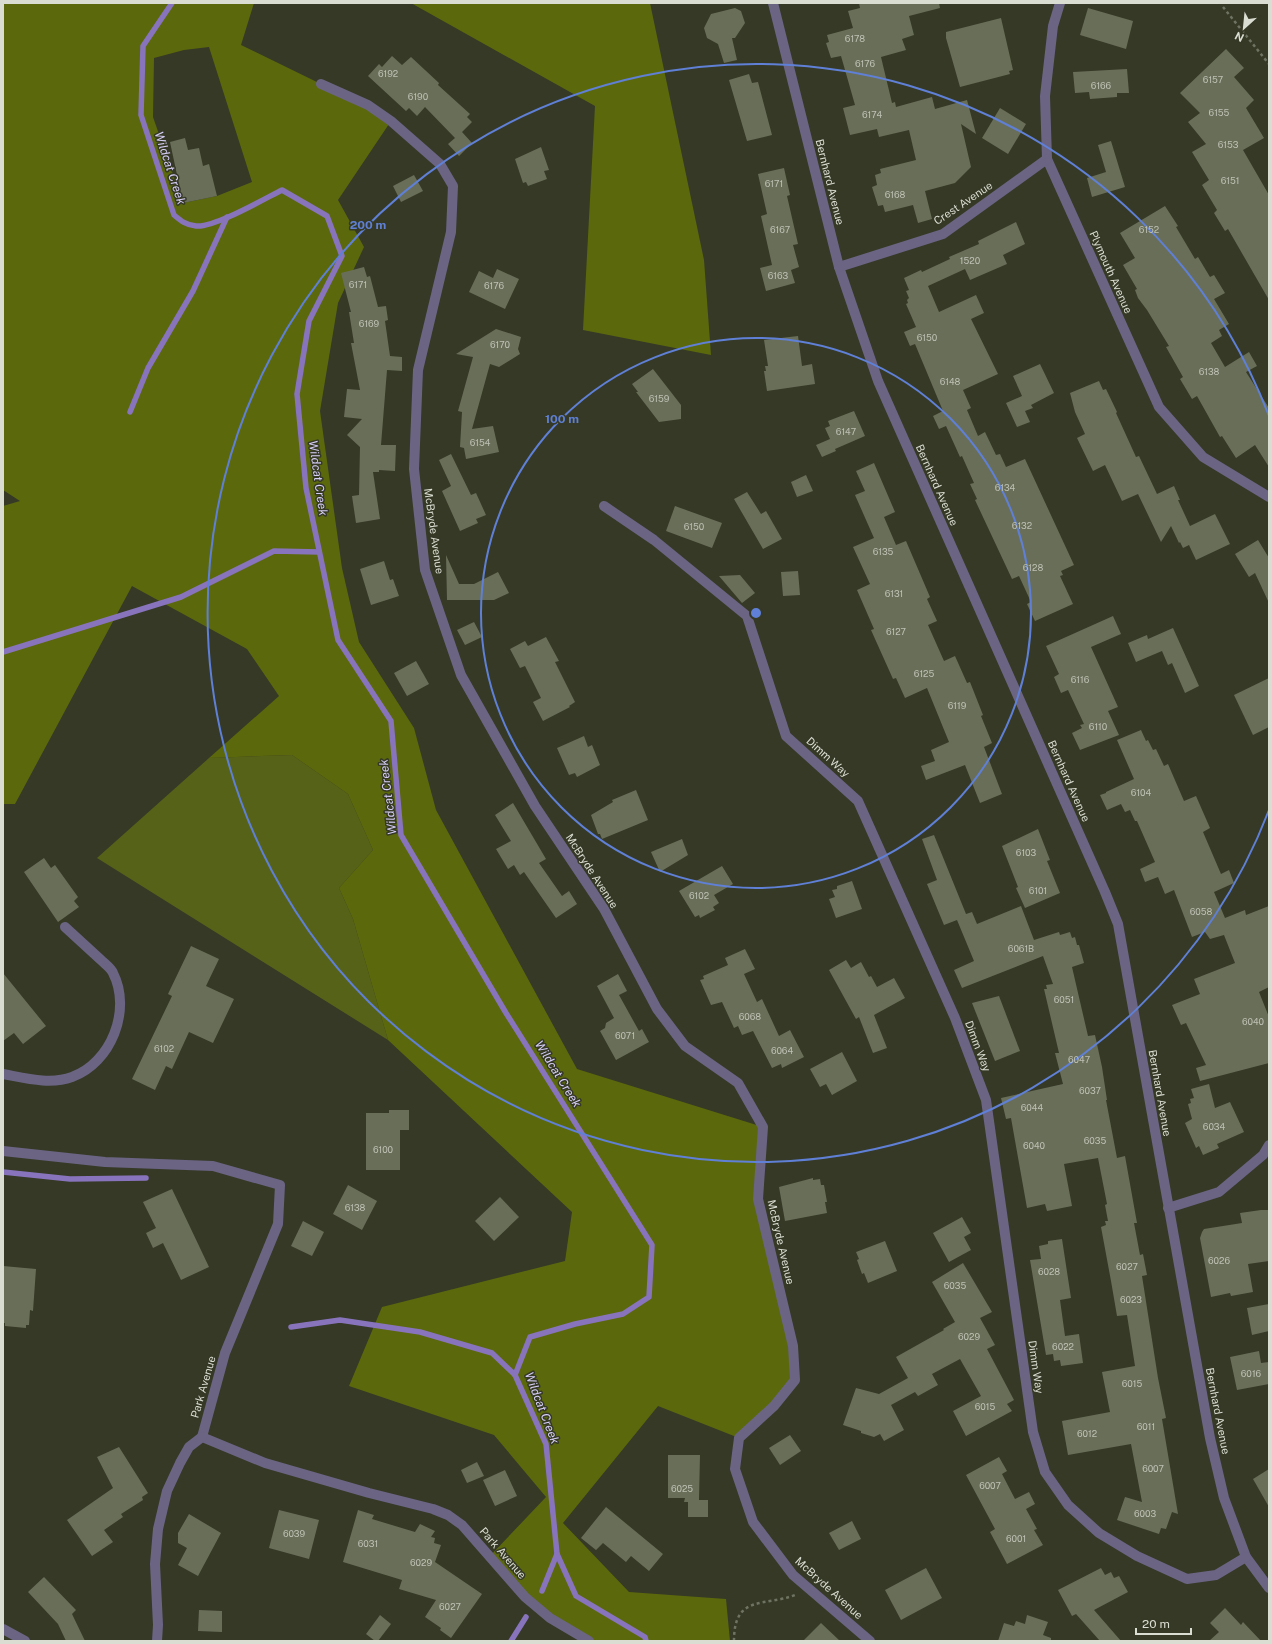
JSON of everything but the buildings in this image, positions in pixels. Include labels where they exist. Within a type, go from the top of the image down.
[{"type":"street","name":"Bernhard Avenue","points":[[773,3],[839,267],[878,381],[1118,924],[1210,1438],[1224,1498],[1246,1557],[1269,1588]]},
{"type":"street","name":"Plymouth Avenue","points":[[1060,3],[1053,26],[1045,96],[1047,159],[1159,407],[1203,457],[1269,497]]},
{"type":"street","name":"McBryde Avenue","points":[[321,84],[368,104],[391,121],[440,164],[453,186],[451,232],[418,370],[414,468],[425,570],[461,675],[535,806],[604,909],[657,1009],[685,1046],[738,1083],[763,1127],[758,1199],[793,1346],[795,1380],[774,1406],[739,1438],[735,1469],[753,1522],[793,1574],[870,1641]]},
{"type":"street","name":"Crest Avenue","points":[[839,267],[943,234],[1047,159]]},
{"type":"street","name":"Dimm Way","points":[[604,506],[654,540],[747,616],[786,736],[858,801],[955,1018],[986,1100],[1033,1432],[1045,1472],[1068,1505],[1099,1533],[1137,1556],[1187,1579],[1216,1575],[1246,1557]]},
{"type":"street","points":[[3,1074],[45,1081],[72,1077],[87,1069],[110,1044],[118,1024],[120,990],[113,972],[65,927]]},
{"type":"street","points":[[1168,1208],[1219,1192],[1263,1155],[1269,1145]]},
{"type":"street","name":"Park Avenue","points":[[3,1151],[100,1161],[213,1166],[280,1185],[278,1224],[225,1354],[202,1437],[265,1464],[433,1509],[448,1515],[462,1525],[526,1597],[550,1618],[589,1641]]},
{"type":"street","points":[[158,1641],[155,1564],[158,1529],[167,1491],[180,1463],[189,1447],[202,1437]]},
{"type":"street","points":[[3,1629],[25,1641]]},
{"type":"path","points":[[1223,7],[1269,64]]},
{"type":"path","points":[[734,1641],[734,1627],[739,1616],[747,1607],[758,1603],[795,1596],[803,1583]]},
{"type":"green space","points":[[3,3],[254,3],[241,45],[321,84],[391,121],[338,200],[364,247],[338,303],[320,411],[342,568],[359,642],[414,728],[436,810],[577,1069],[763,1127],[758,1199],[793,1346],[795,1380],[739,1438],[658,1406],[563,1523],[629,1592],[726,1599],[730,1641],[591,1641],[550,1618],[490,1556],[546,1497],[494,1435],[349,1386],[382,1307],[565,1261],[572,1212],[388,1040],[353,919],[339,888],[373,850],[348,794],[292,755],[209,758],[279,696],[247,649],[132,586],[15,804],[3,804],[3,506],[20,501],[3,490]],"holes":[[[209,47],[252,182],[217,196],[183,203],[153,117],[154,58],[184,50]]]},
{"type":"green space","points":[[411,3],[650,3],[704,260],[711,355],[583,330],[595,106]]},
{"type":"green space","points":[[292,755],[348,794],[373,850],[339,888],[353,919],[388,1040],[97,858],[209,758]]},
{"type":"waterway","name":"Wildcat Creek","points":[[172,3],[143,46],[141,115],[174,215],[186,224],[196,226],[204,225],[226,218],[282,190],[327,216],[342,256],[309,321],[297,394],[306,488],[338,640],[391,721],[401,835],[506,1013],[652,1245],[649,1297],[623,1314],[575,1324],[530,1337],[515,1375],[546,1444],[557,1554],[576,1596],[645,1637],[646,1641]]},
{"type":"waterway","points":[[130,412],[148,368],[193,291],[227,217]]},
{"type":"waterway","points":[[3,652],[181,597],[274,551],[319,552]]},
{"type":"waterway","points":[[3,1172],[70,1179],[146,1178]]},
{"type":"waterway","points":[[291,1327],[340,1320],[420,1332],[492,1353],[515,1375]]},
{"type":"waterway","points":[[542,1591],[557,1554]]},
{"type":"waterway","points":[[511,1641],[526,1617]]}]
